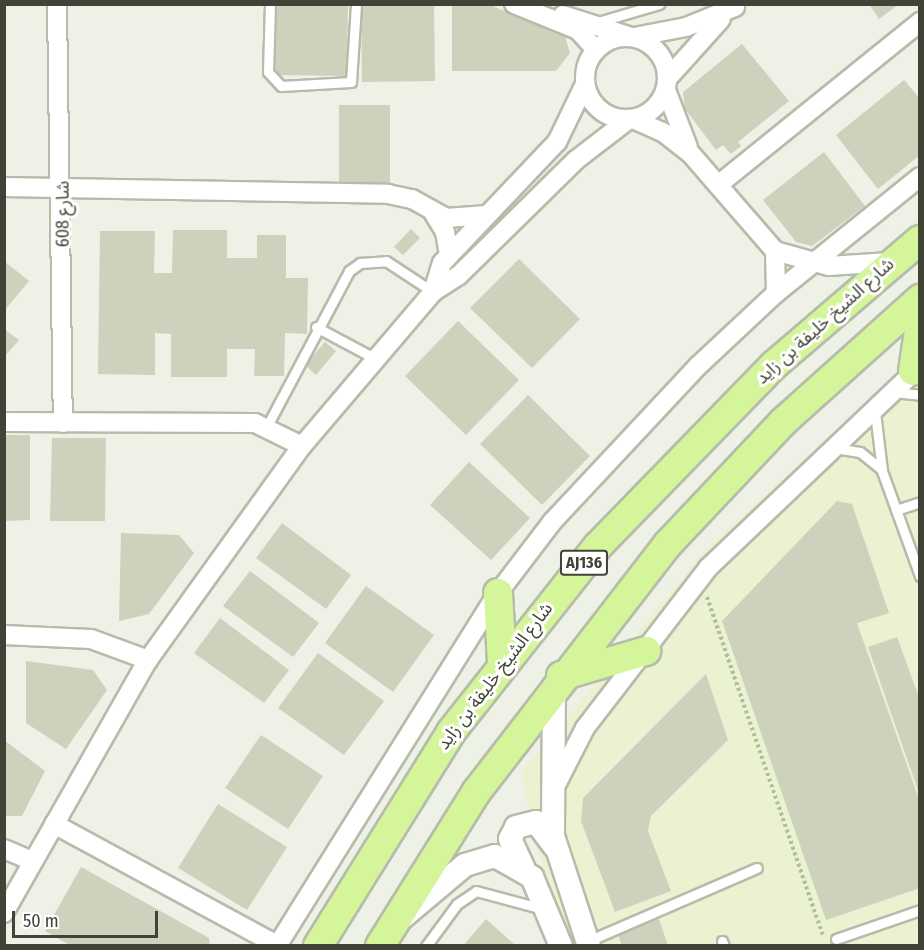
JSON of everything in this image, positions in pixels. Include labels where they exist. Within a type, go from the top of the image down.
[{"type":"main road","name":"شارع الشيخ خليفة بن زايد","points":[[318,945],[413,789],[502,662],[661,476],[774,365],[890,262],[920,240]]},
{"type":"main road","name":"AJ136","points":[[385,936],[477,791],[558,680],[725,481],[920,299]]},
{"type":"main road","points":[[917,377],[920,324]]},
{"type":"main road","points":[[498,593],[502,662]]},
{"type":"main road","points":[[558,680],[646,651]]},
{"type":"street","name":"شارع 608","points":[[57,4],[64,187],[63,423]]},
{"type":"street","points":[[514,4],[578,30],[596,50]]},
{"type":"street","points":[[596,50],[631,36],[686,27],[737,6]]},
{"type":"street","points":[[4,913],[148,660],[302,446],[433,292],[458,276],[576,160],[631,119],[654,109],[667,84],[737,6]]},
{"type":"street","points":[[538,13],[564,10],[631,36],[662,56],[667,84],[691,154]]},
{"type":"street","points":[[718,185],[920,22]]},
{"type":"street","points":[[433,292],[449,255],[557,142],[585,84],[596,50]]},
{"type":"street","points":[[585,84],[595,106],[664,133],[691,154],[775,250],[811,264],[890,262]]},
{"type":"street","points":[[54,824],[277,945],[498,593],[623,442],[776,293],[920,177]]},
{"type":"street","points":[[4,187],[388,194],[412,199],[433,212],[459,221],[487,216]]},
{"type":"street","points":[[433,212],[446,232],[449,255]]},
{"type":"street","points":[[775,250],[776,293]]},
{"type":"street","points":[[554,791],[580,735],[700,578],[890,392],[917,377]]},
{"type":"street","points":[[4,422],[267,426],[302,446]]},
{"type":"street","points":[[4,635],[91,639],[148,660]]},
{"type":"street","points":[[556,851],[554,791],[558,680]]},
{"type":"street","points":[[561,945],[549,911],[510,840],[522,823],[542,826],[556,851],[589,943]]},
{"type":"street","points":[[4,849],[32,861]]},
{"type":"street","points":[[385,936],[473,861],[495,856],[524,869]]},
{"type":"lane","points":[[270,4],[268,72],[281,86],[351,82],[356,4]]},
{"type":"lane","points":[[592,22],[658,4]]},
{"type":"lane","points":[[267,426],[316,327],[349,271],[360,263],[386,261],[433,292]]},
{"type":"lane","points":[[316,327],[376,359]]},
{"type":"lane","points":[[875,408],[882,471],[920,576]]},
{"type":"lane","points":[[832,448],[860,452],[882,471]]},
{"type":"lane","points":[[896,510],[920,502]]},
{"type":"lane","points":[[909,545],[920,545]]},
{"type":"lane","points":[[589,943],[757,868]]},
{"type":"lane","points":[[426,945],[457,904],[477,891],[549,911]]},
{"type":"lane","points":[[836,939],[920,910]]},
{"type":"path","points":[[700,578],[826,943]]},
{"type":"shaded area","points":[[919,354],[919,945],[571,945],[537,850],[521,773],[708,547]]},
{"type":"building","points":[[277,4],[348,4],[347,76],[275,75]]},
{"type":"building","points":[[361,4],[434,4],[435,81],[362,82]]},
{"type":"building","points":[[452,4],[488,4],[565,37],[570,53],[556,71],[452,71]]},
{"type":"building","points":[[869,4],[899,4],[879,19]]},
{"type":"building","points":[[742,44],[789,101],[738,142],[741,146],[731,154],[723,145],[716,150],[685,109],[683,92]]},
{"type":"building","points":[[904,80],[920,99],[920,155],[878,189],[836,135]]},
{"type":"building","points":[[339,105],[390,105],[390,188],[339,188]]},
{"type":"building","points":[[824,152],[865,206],[812,246],[796,242],[763,200]]},
{"type":"building","points":[[411,229],[420,238],[403,255],[394,247]]},
{"type":"building","points":[[173,230],[227,230],[227,258],[257,258],[257,235],[286,235],[286,278],[308,278],[307,334],[285,333],[284,376],[254,376],[255,349],[227,349],[227,377],[171,377],[171,334],[155,333],[155,375],[98,374],[100,231],[155,231],[154,273],[172,273]]},
{"type":"building","points":[[519,259],[580,319],[532,368],[470,308]]},
{"type":"building","points":[[4,261],[29,281],[4,311]]},
{"type":"building","points":[[458,321],[519,380],[466,435],[405,376]]},
{"type":"building","points":[[4,329],[19,340],[4,357]]},
{"type":"building","points":[[325,342],[336,351],[316,375],[305,365]]},
{"type":"building","points":[[528,395],[590,456],[542,505],[480,444]]},
{"type":"building","points":[[4,435],[30,435],[30,520],[4,521]]},
{"type":"building","points":[[52,438],[106,438],[105,521],[50,521]]},
{"type":"building","points":[[469,462],[530,518],[491,560],[430,505]]},
{"type":"building","points":[[837,501],[852,504],[889,613],[857,623],[920,802],[920,888],[826,920],[722,621]]},
{"type":"building","points":[[282,523],[351,575],[326,609],[256,558]]},
{"type":"building","points":[[121,533],[179,535],[194,553],[149,614],[119,621]]},
{"type":"building","points":[[250,571],[319,623],[293,657],[223,606]]},
{"type":"building","points":[[366,586],[434,635],[393,692],[325,643]]},
{"type":"building","points":[[220,618],[289,670],[264,703],[194,653]]},
{"type":"building","points":[[897,637],[920,700],[919,793],[868,647]]},
{"type":"building","points":[[318,653],[384,701],[344,755],[278,708]]},
{"type":"building","points":[[26,661],[93,670],[107,690],[66,749],[26,723]]},
{"type":"building","points":[[706,674],[728,740],[651,816],[648,831],[671,891],[615,912],[581,821],[583,798]]},
{"type":"building","points":[[261,735],[323,776],[288,829],[225,788]]},
{"type":"building","points":[[4,740],[45,771],[22,816],[4,816]]},
{"type":"building","points":[[218,804],[287,847],[247,910],[178,868]]},
{"type":"building","points":[[81,867],[209,938],[210,946],[71,946],[45,931]]},
{"type":"building","points":[[486,919],[516,946],[463,946]]},
{"type":"building","points":[[659,919],[668,946],[622,946],[618,935]]}]
